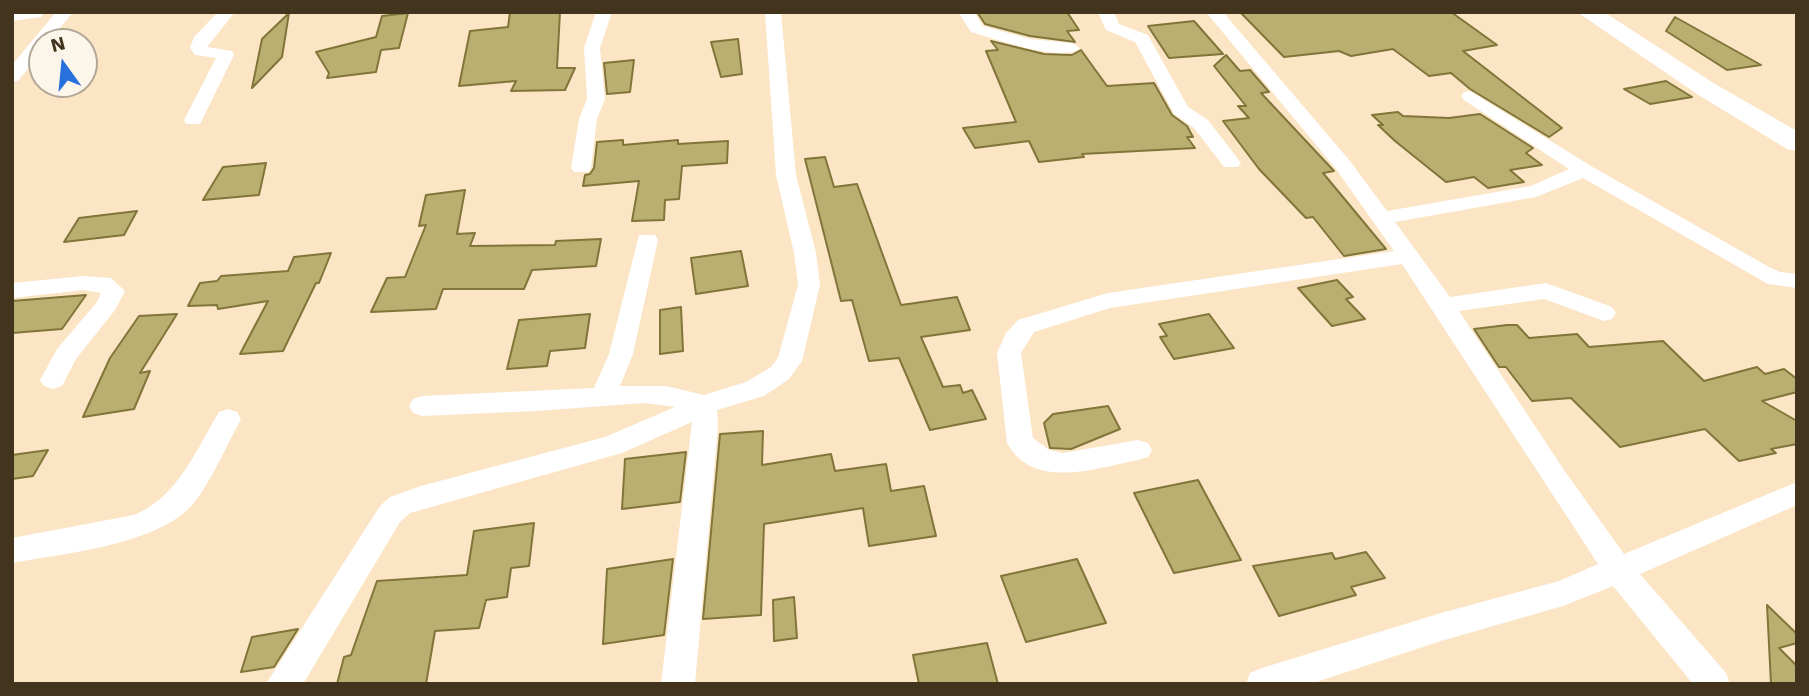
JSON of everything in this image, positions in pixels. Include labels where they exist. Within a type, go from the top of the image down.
[{"type":"street","points":[[12,13],[33,12]]},
{"type":"street","points":[[12,77],[65,12]]},
{"type":"street","points":[[193,120],[226,55],[201,51],[198,48],[200,41],[227,12]]},
{"type":"street","points":[[581,168],[588,119],[596,99],[592,48],[604,12]]},
{"type":"street","points":[[282,684],[298,665],[390,514],[400,505],[612,446],[704,405],[755,388],[780,373],[790,361],[809,285],[805,253],[786,175],[773,12]]},
{"type":"street","points":[[966,12],[977,29],[1029,44],[1072,48]]},
{"type":"street","points":[[1106,12],[1112,27],[1142,39],[1181,110],[1200,124],[1231,163]]},
{"type":"street","points":[[1214,12],[1343,165],[1444,306],[1554,478],[1619,572],[1714,684]]},
{"type":"street","points":[[1588,12],[1706,89],[1797,143]]},
{"type":"street","points":[[1607,12],[1797,131]]},
{"type":"street","points":[[1470,96],[1584,170],[1761,272],[1776,279],[1797,281]]},
{"type":"street","points":[[1382,218],[1536,191],[1584,170]]},
{"type":"street","points":[[603,396],[621,354],[647,240]]},
{"type":"street","points":[[1138,450],[1063,464],[1041,459],[1020,443],[1009,352],[1026,326],[1108,302],[1409,256]]},
{"type":"street","points":[[12,291],[84,283],[103,283],[113,291],[107,305],[66,355],[53,380]]},
{"type":"street","points":[[1444,306],[1546,291],[1604,313]]},
{"type":"street","points":[[422,406],[666,395],[704,405]]},
{"type":"street","points":[[678,684],[705,426],[704,405]]},
{"type":"street","points":[[12,551],[137,526],[157,518],[186,493],[228,419]]},
{"type":"street","points":[[1262,684],[1441,627],[1563,593],[1619,572],[1797,493]]},
{"type":"building","points":[[510,12],[560,12],[557,68],[575,68],[565,90],[511,91],[516,81],[459,86],[470,31],[508,27]]},
{"type":"building","points":[[977,12],[1067,12],[1079,30],[1067,31],[1075,42],[1030,36],[985,24]]},
{"type":"building","points":[[1240,12],[1451,12],[1497,45],[1463,51],[1562,128],[1549,137],[1470,89],[1451,73],[1429,76],[1393,49],[1351,56],[1339,51],[1284,57]]},
{"type":"building","points":[[289,13],[282,57],[252,88],[262,39]]},
{"type":"building","points":[[408,13],[399,48],[381,50],[376,72],[327,78],[329,73],[316,52],[376,37],[382,16]]},
{"type":"building","points":[[1675,17],[1761,65],[1727,70],[1666,31]]},
{"type":"building","points":[[1194,21],[1223,54],[1169,58],[1148,26]]},
{"type":"building","points":[[738,39],[742,74],[721,77],[711,42]]},
{"type":"building","points":[[991,41],[1044,54],[1072,55],[1081,50],[1107,86],[1154,83],[1172,115],[1187,126],[1193,137],[1187,137],[1195,148],[1082,154],[1084,157],[1039,162],[1029,141],[975,148],[963,128],[1016,122],[986,51],[998,50]]},
{"type":"building","points":[[1226,55],[1240,71],[1250,70],[1269,92],[1261,93],[1334,171],[1323,173],[1386,249],[1344,256],[1313,217],[1306,218],[1259,169],[1223,121],[1249,118],[1238,106],[1246,106],[1214,66]]},
{"type":"building","points":[[634,60],[630,92],[607,94],[604,63]]},
{"type":"building","points":[[1666,81],[1692,97],[1650,104],[1624,89]]},
{"type":"building","points":[[1398,112],[1403,116],[1449,118],[1480,114],[1533,148],[1526,153],[1542,165],[1510,170],[1524,182],[1488,188],[1474,177],[1446,182],[1395,141],[1378,125],[1383,125],[1372,115]]},
{"type":"building","points":[[623,140],[623,145],[678,140],[678,144],[728,141],[727,163],[682,166],[679,199],[665,200],[664,220],[632,221],[639,181],[583,186],[585,175],[590,174],[594,168],[597,142]]},
{"type":"building","points":[[825,157],[834,187],[857,184],[901,305],[957,297],[970,330],[921,337],[943,387],[960,385],[963,393],[972,390],[986,419],[930,430],[899,358],[869,361],[852,300],[841,301],[805,159]]},
{"type":"building","points":[[266,163],[259,195],[203,200],[223,167]]},
{"type":"building","points":[[465,190],[457,234],[475,233],[470,246],[555,245],[556,241],[601,239],[596,266],[532,270],[524,289],[443,289],[436,309],[371,312],[387,278],[405,277],[426,225],[419,226],[426,195]]},
{"type":"building","points":[[137,211],[124,235],[64,242],[79,218]]},
{"type":"building","points":[[741,251],[748,286],[696,294],[691,258]]},
{"type":"building","points":[[331,253],[319,283],[316,283],[283,351],[240,354],[268,301],[218,309],[217,305],[188,306],[200,283],[217,281],[221,276],[288,271],[294,257]]},
{"type":"building","points":[[1337,280],[1353,297],[1346,299],[1365,319],[1332,326],[1298,288]]},
{"type":"building","points":[[86,295],[62,329],[12,333],[12,301]]},
{"type":"building","points":[[681,307],[683,351],[660,354],[660,310]]},
{"type":"building","points":[[177,314],[140,373],[150,371],[134,409],[83,417],[110,358],[139,316]]},
{"type":"building","points":[[590,314],[585,348],[550,351],[547,366],[507,369],[519,320]]},
{"type":"building","points":[[1209,314],[1234,348],[1174,359],[1160,337],[1167,336],[1159,324]]},
{"type":"building","points":[[1517,325],[1529,338],[1577,334],[1589,347],[1663,341],[1704,381],[1757,367],[1765,374],[1784,369],[1797,379],[1797,392],[1762,401],[1797,421],[1797,444],[1771,449],[1776,453],[1739,461],[1705,429],[1620,447],[1571,398],[1532,401],[1506,367],[1499,367],[1474,329]]},
{"type":"building","points":[[1108,406],[1120,429],[1071,449],[1050,448],[1044,423],[1053,414]]},
{"type":"building","points":[[763,431],[762,465],[831,454],[835,471],[886,464],[891,491],[924,486],[936,536],[869,546],[863,508],[764,524],[761,615],[703,619],[720,434]]},
{"type":"building","points":[[48,450],[33,476],[12,479],[12,455]]},
{"type":"building","points":[[686,452],[680,502],[622,509],[625,459]]},
{"type":"building","points":[[1198,480],[1241,560],[1174,573],[1134,493]]},
{"type":"building","points":[[534,523],[529,566],[511,568],[507,597],[486,600],[479,628],[435,631],[426,684],[337,684],[344,657],[351,655],[377,581],[467,575],[474,531]]},
{"type":"building","points":[[1366,552],[1385,578],[1351,587],[1356,595],[1279,616],[1253,566],[1332,553],[1335,559]]},
{"type":"building","points":[[673,559],[664,635],[603,644],[607,569]]},
{"type":"building","points":[[1077,559],[1106,623],[1026,642],[1001,576]]},
{"type":"building","points":[[794,597],[797,638],[774,641],[773,600]]},
{"type":"building","points":[[1767,605],[1797,634],[1797,643],[1779,648],[1797,666],[1797,684],[1771,684]]},
{"type":"building","points":[[298,629],[274,667],[241,672],[252,637]]},
{"type":"building","points":[[987,643],[998,684],[919,684],[913,655]]}]
